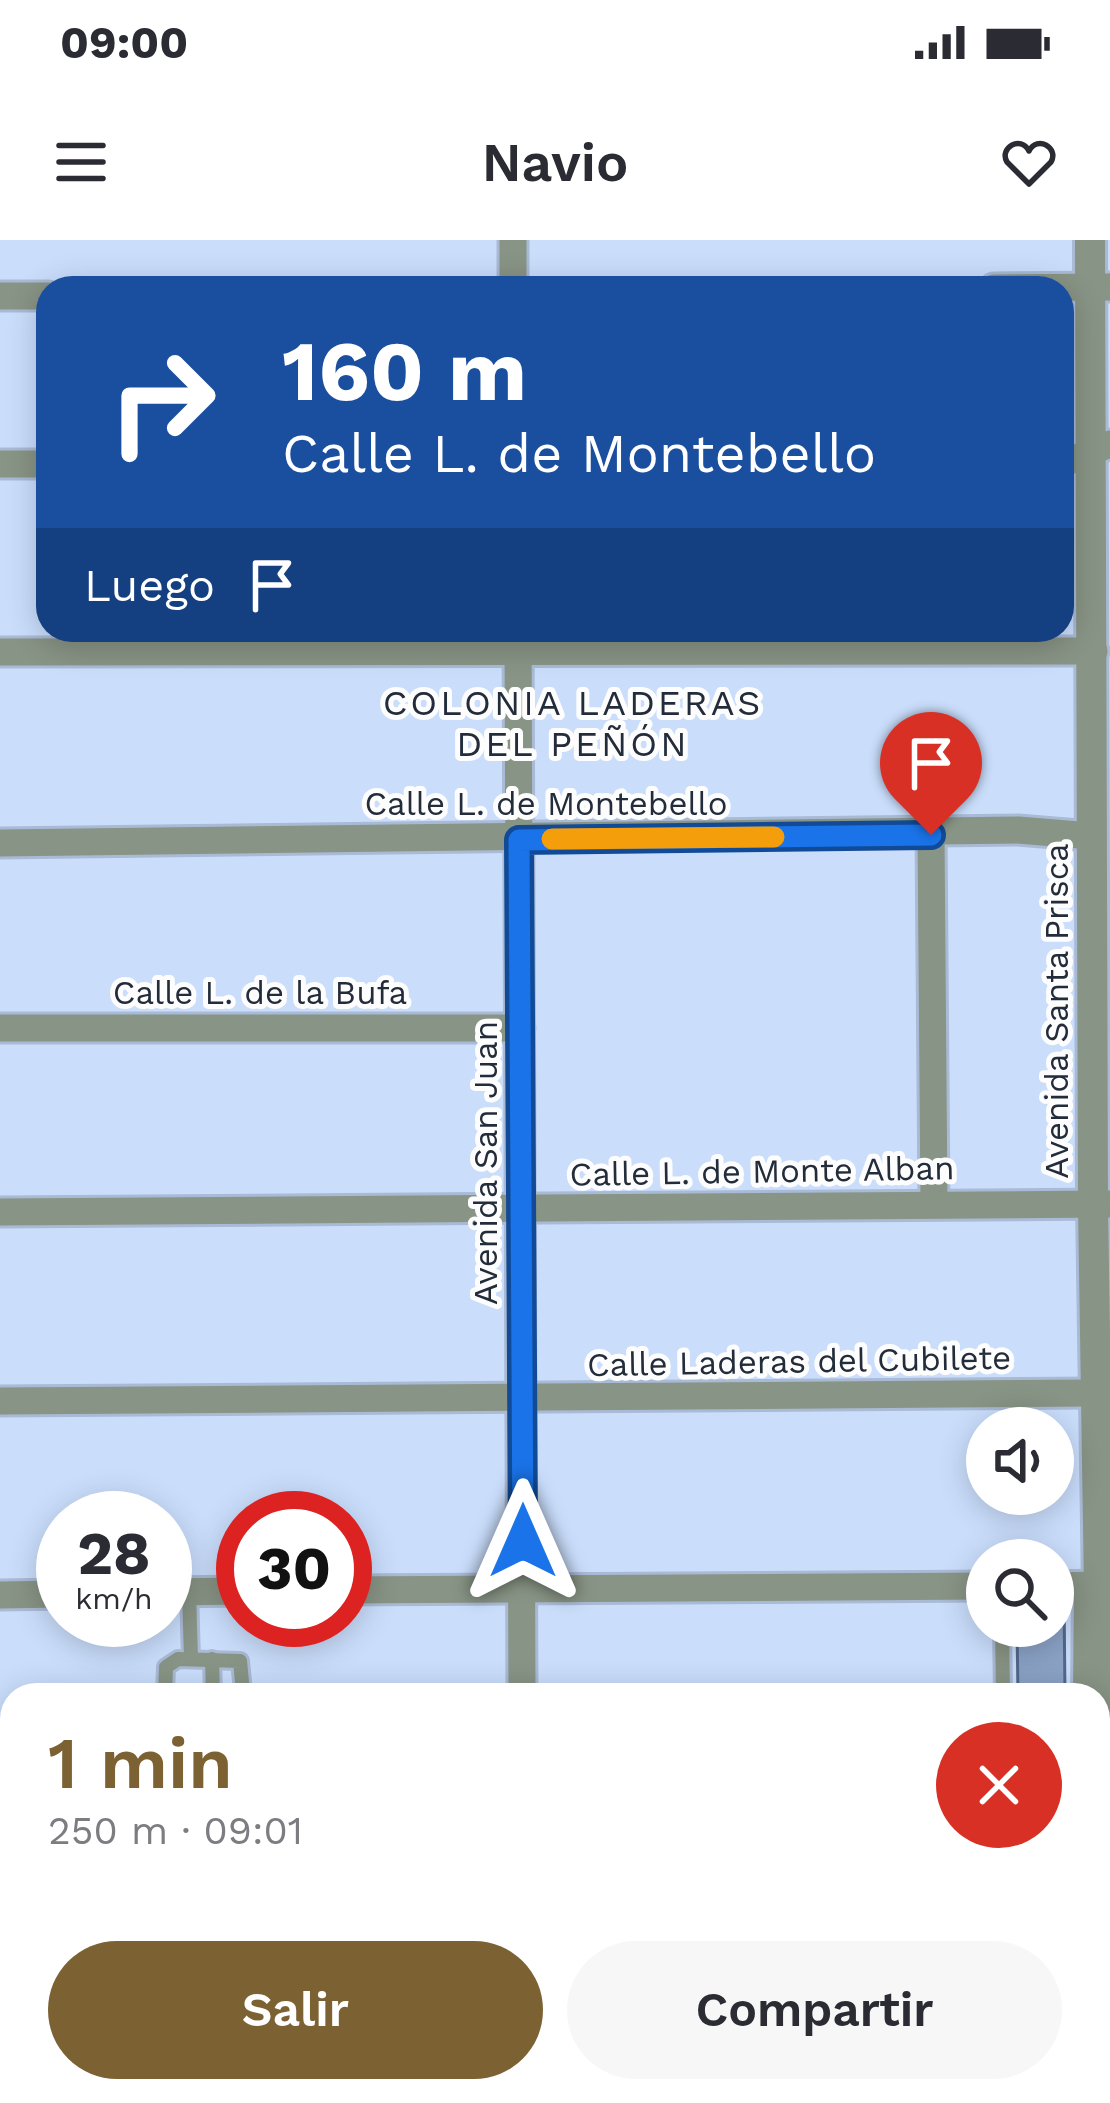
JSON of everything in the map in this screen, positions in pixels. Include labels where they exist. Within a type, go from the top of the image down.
[{"type":"street","points":[[513,240],[513,276]]},
{"type":"street","name":"Avenida Santa Prisca","points":[[1090,240],[1100,287],[1102,605],[1094,651],[1101,768],[1091,836],[1101,933],[1102,1277],[1077,1585],[1090,1683]]},
{"type":"street","points":[[0,296],[36,296]]},
{"type":"street","points":[[0,464],[36,464]]},
{"type":"street","points":[[0,652],[432,642]]},
{"type":"street","name":"Avenida San Juan","points":[[518,642],[522,1683]]},
{"type":"street","points":[[623,642],[1094,651]]},
{"type":"street","name":"Calle L. de Montebello","points":[[0,843],[931,835],[1018,830],[1091,836]]},
{"type":"street","points":[[931,835],[934,1204]]},
{"type":"street","name":"Calle L. de la Bufa","points":[[0,1028],[520,1028]]},
{"type":"street","name":"Calle L. de Monte Alban","points":[[0,1212],[1101,1204]]},
{"type":"street","name":"Calle Laderas del Cubilete","points":[[0,1401],[1095,1393]]},
{"type":"street","points":[[372,1590],[966,1586]]},
{"type":"street","points":[[0,1595],[36,1594]]},
{"type":"lane","points":[[1077,1585],[1080,1683]]},
{"type":"lane","points":[[188,1647],[191,1659]]},
{"type":"lane","points":[[1003,1647],[1004,1683]]},
{"type":"lane","points":[[166,1683],[169,1663],[191,1659],[240,1661],[242,1683]]},
{"type":"lane","points":[[212,1659],[213,1683]]},
{"type":"building","points":[[1017,1647],[1065,1647],[1065,1683],[1018,1683]]},
{"type":"slow traffic","points":[[552,839],[774,837]]},
{"type":"district","name":"COLONIA LADERAS DEL PEÑÓN","points":[[573,724]]},
{"type":"route","points":[[523,1541],[519,840],[931,835]]}]
